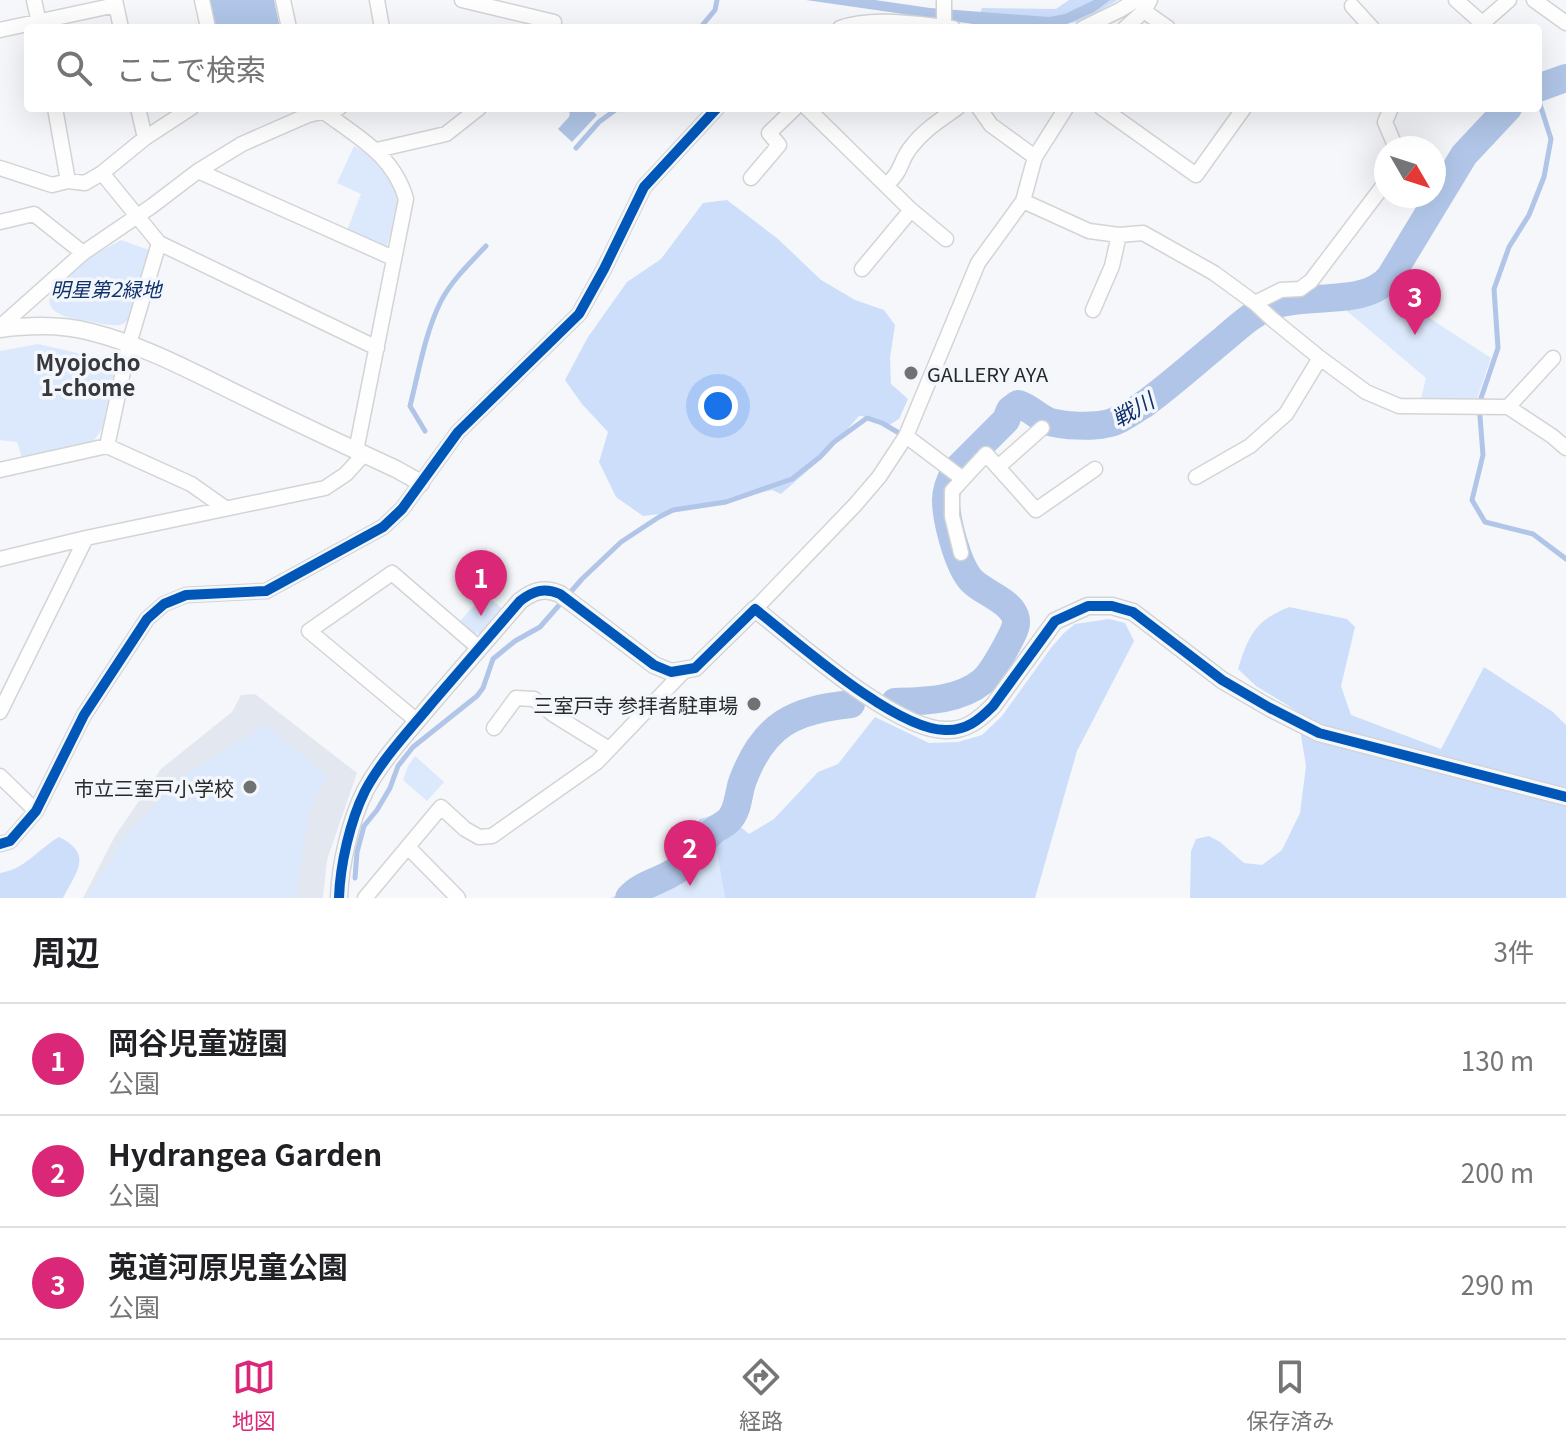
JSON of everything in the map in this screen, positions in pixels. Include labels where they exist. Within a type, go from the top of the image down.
[{"type":"street","points":[[34,0],[40,24]]},
{"type":"street","points":[[202,0],[207,24]]},
{"type":"street","points":[[283,0],[288,24]]},
{"type":"street","points":[[377,0],[381,24]]},
{"type":"street","points":[[462,0],[554,24]]},
{"type":"street","points":[[1456,0],[1478,24]]},
{"type":"street","points":[[1482,24],[1509,0]]},
{"type":"street","points":[[1534,0],[1566,23]]},
{"type":"street","points":[[944,1],[947,24]]},
{"type":"street","points":[[43,24],[115,3],[120,24]]},
{"type":"street","points":[[1091,24],[1120,10],[1143,4]]},
{"type":"street","points":[[1128,24],[1143,4]]},
{"type":"street","points":[[1143,4],[1164,24]]},
{"type":"street","points":[[1352,6],[1368,24]]},
{"type":"street","points":[[850,24],[871,21],[904,24]]},
{"type":"street","points":[[0,30],[24,27]]},
{"type":"street","points":[[56,112],[68,181]]},
{"type":"street","points":[[139,112],[145,138]]},
{"type":"street","points":[[0,168],[52,185],[68,181],[85,183],[185,112]]},
{"type":"street","points":[[0,328],[83,253],[198,171],[242,144],[307,112]]},
{"type":"street","points":[[0,559],[325,488],[346,474],[360,453],[406,199],[401,183],[377,150],[333,112]]},
{"type":"street","points":[[377,150],[446,134],[474,112]]},
{"type":"street","points":[[0,844],[10,841],[36,811],[84,715],[147,619],[164,604],[186,595],[266,591],[383,527],[402,509],[458,432],[579,314],[644,187],[713,112]]},
{"type":"street","points":[[759,175],[779,145],[769,133],[791,112]]},
{"type":"street","points":[[811,112],[911,210],[946,239]]},
{"type":"street","points":[[886,185],[897,175],[909,150],[926,129],[951,112]]},
{"type":"street","points":[[982,112],[991,125],[1035,157]]},
{"type":"street","points":[[339,898],[339,881],[354,819],[379,768],[479,648],[530,593],[543,589],[566,599],[654,665],[671,672],[684,671],[695,668],[855,505],[879,477],[906,436],[978,263],[1023,201],[1035,157],[1063,112]]},
{"type":"street","points":[[1108,112],[1196,175],[1241,112]]},
{"type":"street","points":[[1389,112],[1385,122],[1391,136]]},
{"type":"street","points":[[198,171],[393,258]]},
{"type":"street","points":[[102,173],[159,243],[377,348]]},
{"type":"street","points":[[1261,308],[1281,290],[1300,289],[1311,281],[1374,198]]},
{"type":"street","points":[[1023,201],[1089,231],[1119,235],[1143,233],[1214,273],[1366,392],[1399,406],[1508,407],[1566,448]]},
{"type":"street","points":[[862,269],[911,210]]},
{"type":"street","points":[[0,222],[34,214],[83,253]]},
{"type":"street","points":[[1093,310],[1112,266],[1119,235]]},
{"type":"street","points":[[107,446],[129,344],[159,243]]},
{"type":"street","points":[[0,328],[29,325],[69,328],[129,344],[421,483]]},
{"type":"street","points":[[1196,477],[1250,446],[1286,414],[1320,358]]},
{"type":"street","points":[[1508,407],[1553,358]]},
{"type":"street","points":[[998,467],[1042,428]]},
{"type":"street","points":[[906,436],[957,475]]},
{"type":"street","points":[[0,470],[107,446],[191,484],[225,508]]},
{"type":"street","points":[[961,553],[952,516],[952,491],[957,475],[986,454],[1036,510],[1095,469]]},
{"type":"street","points":[[0,712],[86,538]]},
{"type":"street","points":[[417,721],[309,631],[392,573],[479,648]]},
{"type":"street","points":[[755,609],[853,686],[923,727],[942,731],[967,727],[981,718],[1055,621],[1088,606],[1112,606],[1133,612],[1222,680],[1319,733],[1566,797]]},
{"type":"street","points":[[365,898],[441,807],[479,837],[492,836],[597,762],[684,671]]},
{"type":"street","points":[[494,728],[516,698],[534,699],[609,749]]},
{"type":"street","points":[[0,776],[36,811]]},
{"type":"street","points":[[408,847],[458,898]]},
{"type":"shaded area","points":[[209,0],[274,0],[279,24],[214,24]]},
{"type":"shaded area","points":[[806,0],[875,0],[930,8],[1049,17],[1065,14],[1094,0],[1110,0],[1094,12],[1067,24],[973,24]]},
{"type":"shaded area","points":[[1069,0],[1118,0],[1082,21],[1064,24],[976,24],[982,8],[1056,9]]},
{"type":"shaded area","points":[[594,112],[597,115],[572,142],[558,129],[570,113]]},
{"type":"shaded area","points":[[727,200],[778,239],[821,280],[855,300],[884,310],[895,325],[890,358],[891,384],[908,399],[899,419],[886,427],[870,417],[859,416],[821,459],[781,494],[772,490],[676,512],[643,516],[616,497],[599,462],[608,432],[565,380],[588,337],[627,282],[661,259],[703,203]]},
{"type":"shaded area","points":[[1289,607],[1347,619],[1355,627],[1341,686],[1351,715],[1441,749],[1484,667],[1553,712],[1566,725],[1566,898],[1190,898],[1191,851],[1196,839],[1209,836],[1244,863],[1262,865],[1282,850],[1300,813],[1306,766],[1297,711],[1256,686],[1238,669],[1255,630],[1268,618]]},
{"type":"shaded area","points":[[1109,619],[1125,623],[1134,641],[1077,751],[1035,898],[725,898],[717,853],[693,859],[680,874],[635,898],[611,898],[665,869],[700,819],[723,812],[749,834],[774,819],[818,772],[838,764],[875,717],[929,743],[958,742],[982,735],[1002,716],[1064,633],[1075,624]]},
{"type":"shaded area","name":"市立三室戸小学校","points":[[255,694],[357,773],[327,860],[323,898],[83,898],[115,836],[161,769],[232,712],[241,695]]},
{"type":"shaded area","points":[[59,837],[70,843],[79,857],[77,872],[63,898],[0,898],[0,873],[25,863]]},
{"type":"green space","points":[[354,146],[385,168],[398,188],[397,213],[386,248],[346,233],[361,194],[337,183]]},
{"type":"green space","name":"明星第2緑地","points":[[121,240],[149,250],[151,256],[140,299],[128,320],[120,325],[108,325],[70,318],[55,311],[49,300],[57,284],[83,262]]},
{"type":"green space","points":[[1386,290],[1491,358],[1475,404],[1420,403],[1426,378],[1347,311],[1347,299]]},
{"type":"green space","points":[[38,344],[99,358],[114,372],[102,429],[92,443],[22,457],[17,442],[0,440],[0,351]]},
{"type":"green space","points":[[485,594],[504,610],[483,634],[470,633],[458,623]]},
{"type":"green space","name":"市立三室戸小学校","points":[[266,725],[328,776],[310,808],[296,898],[85,898],[112,859],[117,846],[180,778]]},
{"type":"green space","points":[[415,756],[444,782],[427,801],[403,780]]},
{"type":"green space","points":[[717,853],[725,898],[635,898],[680,874],[693,859]]},
{"type":"waterway","points":[[703,24],[715,10],[717,0]]},
{"type":"waterway","name":"戦川","points":[[1542,87],[1566,78]]},
{"type":"waterway","points":[[1542,111],[1551,139],[1544,177],[1529,215],[1509,247],[1494,289],[1498,348],[1479,404],[1483,455],[1472,500],[1485,522],[1533,534],[1566,559]]},
{"type":"waterway","points":[[576,148],[613,112]]},
{"type":"waterway","name":"戦川","points":[[895,702],[941,699],[974,688],[990,673],[1014,631],[1016,620],[1012,610],[972,581],[962,565],[951,531],[946,500],[955,471],[1006,420],[1010,410],[1018,404],[1046,421],[1078,426],[1110,423],[1143,405],[1260,311],[1288,302],[1352,296],[1380,286],[1390,277],[1464,155],[1504,112]]},
{"type":"waterway","points":[[425,431],[410,406],[431,326],[450,286],[486,246]]},
{"type":"waterway","points":[[355,878],[357,852],[364,826],[390,788],[398,766],[413,747],[477,696],[493,659],[515,641],[540,627],[582,579],[621,542],[673,510],[726,502],[792,479],[867,418],[899,433]]},
{"type":"waterway","points":[[629,898],[639,889],[677,870],[712,832],[729,820],[735,811],[751,761],[771,733],[797,716],[851,704]]},
{"type":"cycle path","points":[[0,844],[10,841],[36,811],[84,715],[147,619],[164,604],[186,595],[266,591],[383,527],[402,509],[458,432],[579,314],[644,187],[713,112]]},
{"type":"cycle path","points":[[339,898],[350,829],[365,791],[379,768],[520,601],[544,591],[560,594],[654,665],[671,672],[695,668],[755,609],[874,700],[900,716],[924,726],[945,730],[959,729],[983,716],[1055,621],[1088,606],[1112,606],[1133,612],[1222,680],[1319,733],[1566,797]]},
{"type":"place","name":"莵道河原児童公園","points":[[1415,335]]},
{"type":"place","name":"GALLERY AYA","points":[[911,373]]},
{"type":"place","name":"岡谷児童遊園","points":[[481,616]]},
{"type":"place","name":"三室戸寺 参拝者駐車場","points":[[754,704]]},
{"type":"place","name":"市立三室戸小学校","points":[[250,787]]},
{"type":"place","name":"Hydrangea Garden","points":[[690,886]]},
{"type":"district","name":"Myojocho 1-chome","points":[[88,374]]}]
